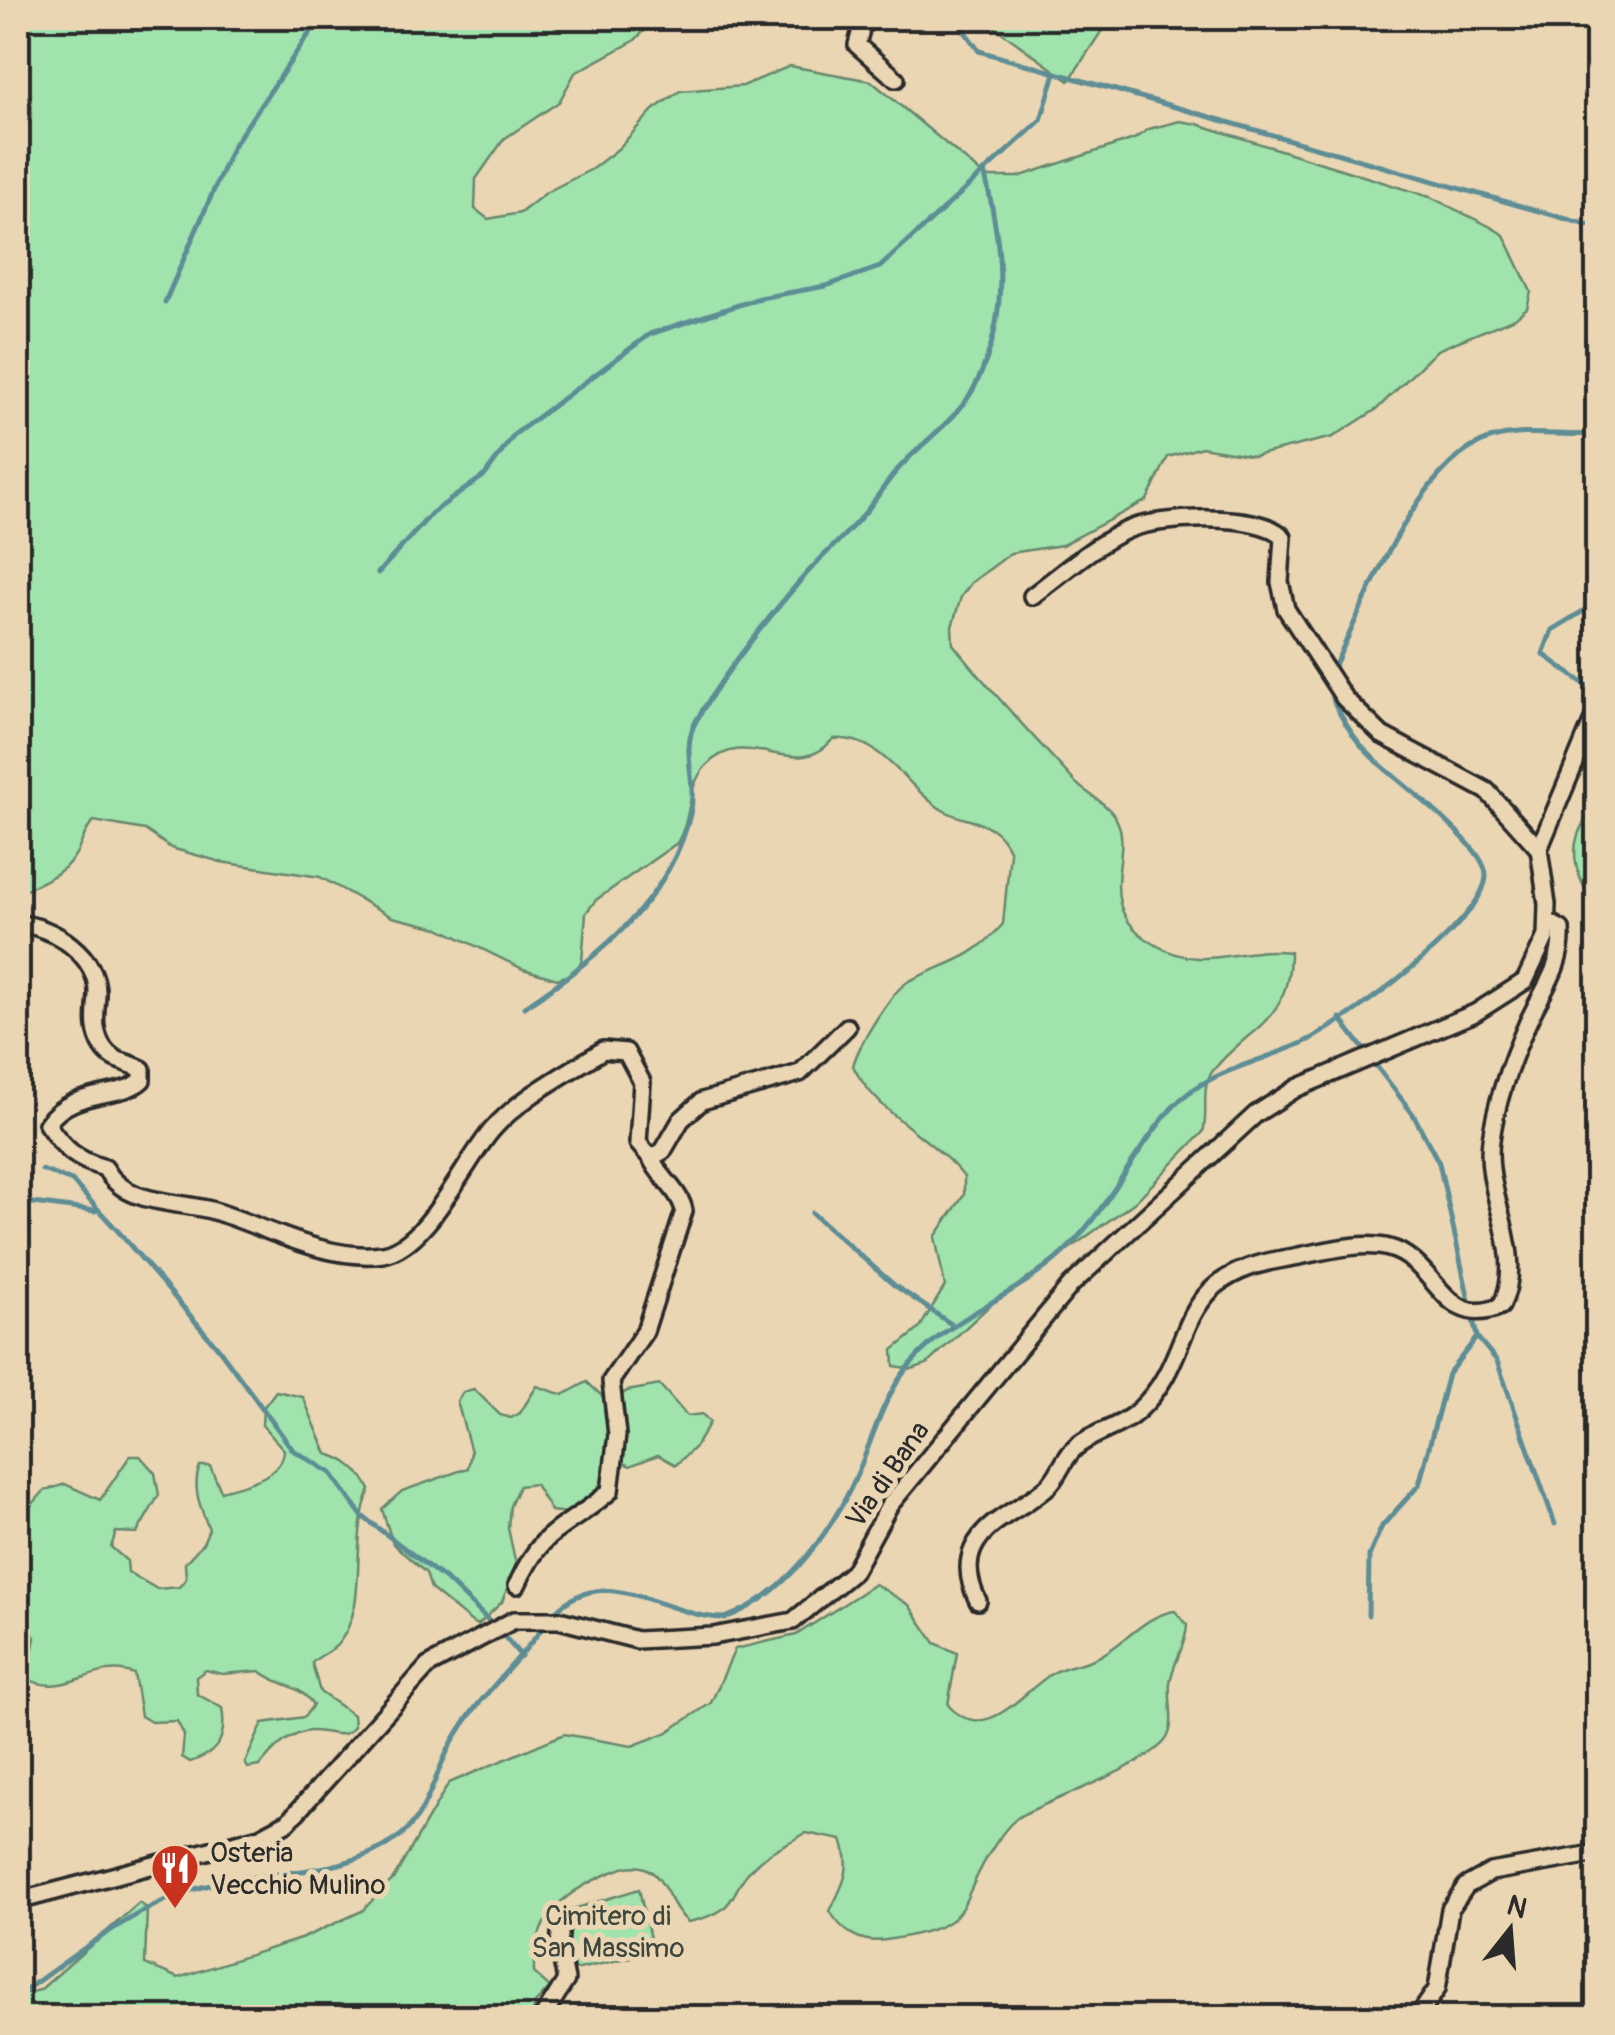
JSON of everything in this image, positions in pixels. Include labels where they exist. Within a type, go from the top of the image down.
[{"type":"street","points":[[864,18],[857,45],[896,79]]},
{"type":"street","points":[[1032,596],[1129,528],[1242,519],[1274,527],[1283,537],[1280,582],[1286,609],[1344,698],[1382,735],[1487,790],[1539,849],[1550,832],[1598,708]]},
{"type":"street","name":"Via di Bana","points":[[18,1901],[49,1889],[113,1879],[260,1837],[288,1822],[428,1666],[514,1620],[559,1620],[637,1640],[713,1636],[793,1621],[853,1572],[889,1506],[1070,1284],[1256,1114],[1297,1088],[1475,1014],[1526,981],[1546,936],[1539,849]]},
{"type":"street","points":[[978,1601],[968,1568],[973,1547],[996,1522],[1052,1483],[1075,1448],[1140,1410],[1161,1383],[1196,1303],[1217,1286],[1261,1262],[1380,1246],[1408,1257],[1456,1308],[1472,1313],[1501,1306],[1510,1279],[1510,1260],[1491,1171],[1490,1144],[1500,1099],[1526,1025],[1558,967],[1560,929],[1547,921]]},
{"type":"street","points":[[18,924],[35,924],[53,932],[93,971],[97,996],[92,1013],[103,1047],[119,1063],[142,1069],[142,1080],[136,1087],[82,1099],[56,1111],[47,1124],[77,1160],[105,1168],[112,1180],[148,1200],[210,1210],[346,1255],[387,1254],[415,1237],[492,1130],[603,1050],[626,1052],[640,1076],[638,1144],[662,1180],[682,1199],[684,1211],[645,1331],[611,1381],[616,1435],[610,1491],[543,1538],[517,1585]]},
{"type":"street","points":[[650,1158],[663,1151],[680,1120],[696,1105],[708,1098],[800,1073],[818,1060],[847,1027]]},
{"type":"street","points":[[1416,2018],[1437,1988],[1450,1910],[1466,1886],[1490,1872],[1598,1854]]},
{"type":"street","points":[[542,2018],[566,1980],[559,1946],[561,1923]]},
{"type":"green space","points":[[18,18],[657,18],[634,41],[575,73],[559,102],[504,139],[476,179],[475,209],[488,219],[520,213],[547,192],[592,169],[619,148],[653,110],[680,91],[743,86],[790,66],[871,81],[986,177],[1018,177],[1180,121],[1430,197],[1504,235],[1531,292],[1527,308],[1515,318],[1437,350],[1377,409],[1333,437],[1254,456],[1202,447],[1168,457],[1147,500],[1062,545],[1011,553],[971,583],[961,597],[952,627],[953,644],[1074,781],[1115,817],[1121,831],[1119,897],[1135,930],[1156,945],[1190,957],[1290,952],[1288,976],[1275,1010],[1208,1078],[1203,1132],[1135,1202],[989,1306],[927,1364],[912,1369],[894,1366],[893,1350],[919,1329],[945,1286],[935,1237],[964,1195],[964,1177],[876,1098],[853,1066],[876,1020],[902,987],[969,953],[1003,924],[1010,852],[997,832],[941,809],[879,753],[850,740],[833,739],[819,751],[803,756],[739,750],[723,754],[707,765],[695,783],[677,843],[596,900],[586,913],[582,961],[572,974],[557,979],[523,969],[439,928],[392,917],[320,877],[221,862],[171,848],[145,830],[94,821],[65,867],[18,895]]},
{"type":"green space","points":[[982,18],[1110,18],[1069,81]]},
{"type":"green space","points":[[1597,806],[1597,911],[1582,884],[1575,858],[1579,832]]},
{"type":"green space","points":[[1597,1295],[1597,1354],[1590,1344],[1585,1310]]},
{"type":"green space","points":[[587,1382],[603,1397],[614,1400],[627,1391],[660,1385],[687,1416],[702,1414],[710,1422],[696,1446],[676,1465],[658,1455],[630,1466],[616,1459],[606,1461],[603,1478],[594,1492],[567,1513],[551,1511],[535,1484],[519,1486],[510,1506],[508,1528],[516,1565],[502,1602],[478,1625],[473,1623],[431,1589],[426,1573],[393,1544],[382,1509],[402,1491],[468,1468],[471,1452],[457,1401],[463,1392],[474,1389],[500,1415],[511,1418],[520,1413],[537,1386],[563,1395]]},
{"type":"green space","points":[[276,1391],[303,1397],[327,1454],[353,1467],[370,1490],[360,1529],[357,1590],[348,1628],[335,1647],[312,1663],[320,1692],[353,1715],[354,1726],[344,1734],[297,1734],[279,1745],[260,1766],[248,1768],[245,1763],[263,1723],[304,1717],[313,1705],[295,1689],[260,1671],[222,1674],[206,1670],[196,1677],[197,1694],[222,1708],[222,1735],[214,1749],[190,1762],[182,1757],[184,1735],[177,1721],[151,1722],[141,1716],[134,1674],[106,1671],[55,1685],[28,1679],[21,1659],[33,1648],[35,1638],[19,1608],[18,1505],[30,1507],[44,1491],[65,1484],[100,1500],[130,1456],[140,1456],[155,1473],[159,1495],[137,1533],[116,1532],[111,1547],[127,1561],[128,1572],[157,1589],[179,1587],[186,1579],[185,1563],[203,1543],[209,1529],[197,1490],[200,1466],[210,1466],[221,1491],[260,1478],[282,1459],[284,1450],[262,1425],[263,1408]]},
{"type":"green space","points":[[875,1584],[909,1605],[935,1643],[957,1653],[948,1705],[975,1720],[1001,1713],[1051,1674],[1106,1652],[1163,1614],[1175,1611],[1187,1625],[1170,1683],[1170,1730],[1159,1747],[1124,1769],[1014,1820],[982,1866],[960,1911],[937,1928],[877,1941],[846,1930],[830,1911],[846,1868],[842,1840],[806,1833],[758,1862],[726,1906],[688,1922],[658,1878],[645,1868],[630,1866],[616,1870],[576,1890],[552,1911],[538,1938],[534,1973],[550,1987],[535,2003],[532,2017],[18,2017],[18,1995],[40,1990],[139,1903],[147,1908],[145,1964],[178,1978],[303,1938],[362,1911],[394,1878],[449,1783],[564,1734],[632,1746],[666,1733],[711,1703],[735,1649],[796,1635]]},
{"type":"green space","name":"Cimitero di San Massimo","points":[[639,1889],[653,1952],[575,1970],[566,1965],[567,1911]]},
{"type":"waterway","points":[[165,302],[233,146],[320,18]]},
{"type":"waterway","points":[[955,18],[979,51],[1598,228]]},
{"type":"waterway","points":[[378,573],[432,513],[485,475],[515,434],[650,334],[760,298],[826,286],[880,267],[1041,120],[1055,73]]},
{"type":"waterway","points":[[524,1007],[578,969],[649,899],[667,872],[691,810],[689,743],[707,703],[786,597],[860,519],[900,467],[960,408],[976,384],[995,331],[999,305],[999,252],[984,171]]},
{"type":"waterway","points":[[1333,669],[1396,538],[1439,475],[1464,453],[1490,439],[1530,433],[1598,434]]},
{"type":"waterway","points":[[1598,602],[1552,630],[1543,654],[1598,694]]},
{"type":"waterway","points":[[553,1614],[573,1598],[593,1591],[614,1591],[702,1616],[725,1618],[768,1594],[806,1558],[836,1515],[888,1398],[918,1355],[957,1323],[1024,1283],[1064,1252],[1094,1218],[1172,1108],[1199,1085],[1300,1044],[1346,1017],[1408,970],[1463,919],[1480,895],[1486,875],[1482,862],[1456,830],[1365,750],[1340,715],[1329,687]]},
{"type":"waterway","points":[[1340,1018],[1365,1051]]},
{"type":"waterway","points":[[1374,1063],[1413,1114],[1439,1163],[1477,1337],[1497,1361],[1555,1524]]},
{"type":"waterway","points":[[42,1170],[72,1181],[117,1230],[218,1348],[293,1450],[331,1473],[362,1516],[450,1583],[492,1624]]},
{"type":"waterway","points":[[18,1201],[95,1211]]},
{"type":"waterway","points":[[812,1213],[894,1285],[954,1326]]},
{"type":"waterway","points":[[1368,1615],[1369,1556],[1382,1526],[1419,1485],[1448,1374],[1477,1337]]},
{"type":"waterway","points":[[18,1995],[129,1919],[177,1895],[227,1881],[354,1860],[400,1836],[423,1807],[448,1750],[469,1716],[546,1623]]},
{"type":"waterway","points":[[503,1635],[521,1656]]},
{"type":"place","name":"Osteria Vecchio Mulino","points":[[175,1910]]}]
